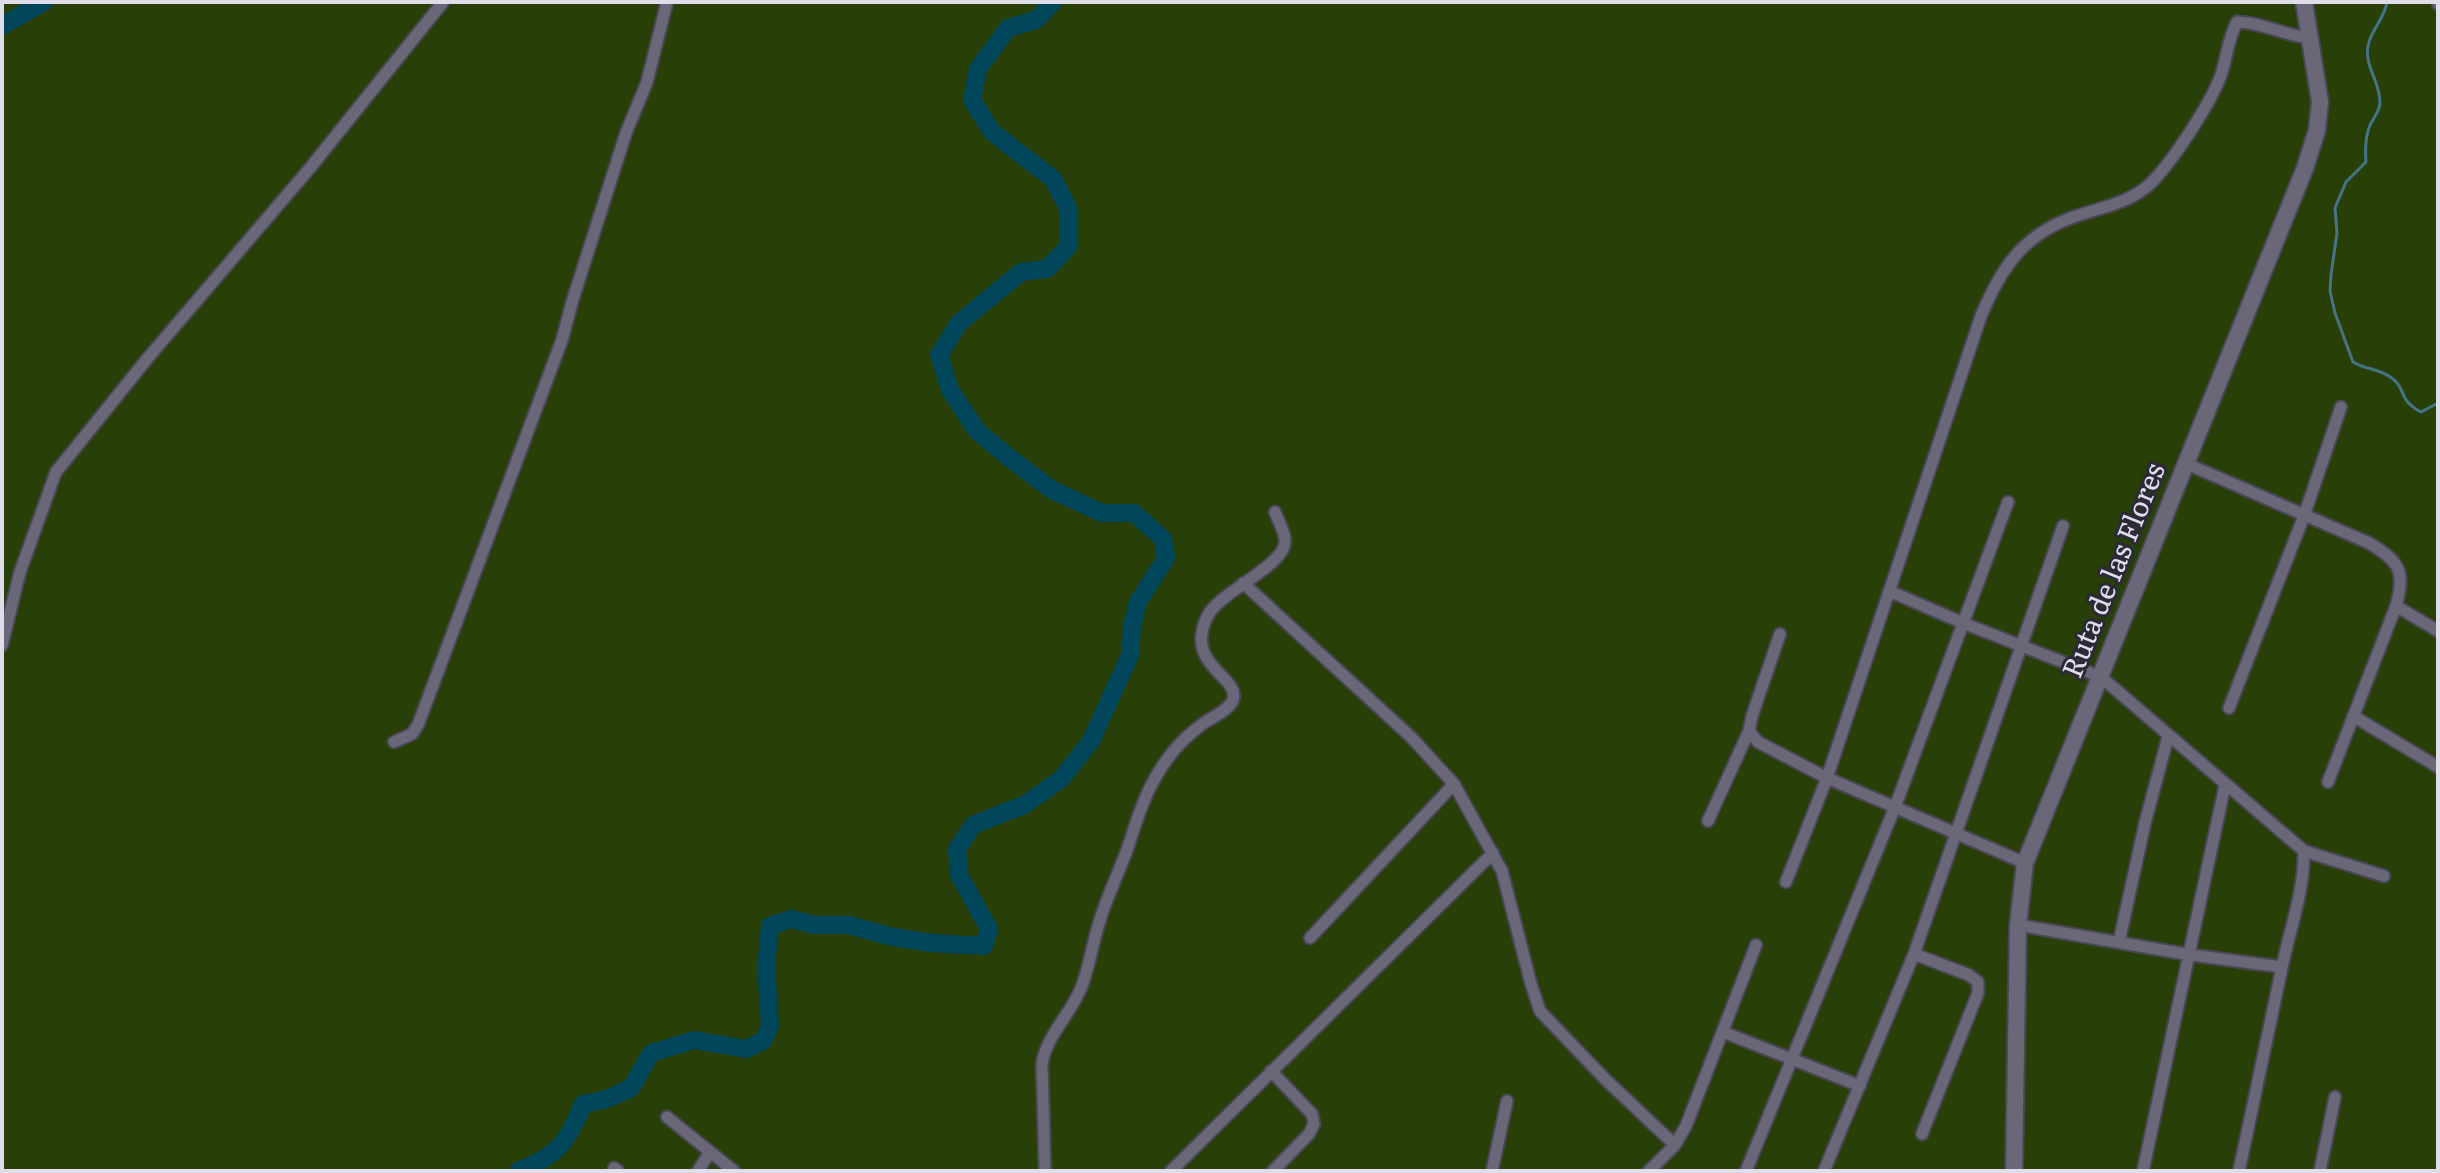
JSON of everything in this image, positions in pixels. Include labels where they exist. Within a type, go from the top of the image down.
[{"type":"main road","name":"Ruta de las Flores","points":[[2014,1171],[2018,925],[2025,863],[2305,168],[2317,130],[2320,102],[2304,2]]},
{"type":"street","points":[[2,645],[20,572],[48,491],[61,465],[310,168],[443,2]]},
{"type":"street","points":[[394,742],[412,734],[418,725],[562,340],[626,133],[647,82],[667,2]]},
{"type":"street","points":[[1786,882],[1827,778],[1981,316],[1995,284],[2013,255],[2033,238],[2067,219],[2114,206],[2150,184],[2214,93],[2237,22],[2310,38]]},
{"type":"street","points":[[2229,708],[2304,516],[2341,407]]},
{"type":"street","points":[[2187,464],[2369,543],[2394,562],[2401,573],[2396,606],[2328,782]]},
{"type":"street","points":[[1746,1171],[1895,807],[2008,502]]},
{"type":"street","points":[[1045,1171],[1044,1049],[1083,985],[1106,902],[1153,782],[1179,746],[1230,705],[1234,698],[1234,690],[1229,683],[1205,658],[1201,642],[1209,612],[1276,558],[1285,546],[1275,512]]},
{"type":"street","points":[[1824,1171],[1914,954],[2063,526]]},
{"type":"street","points":[[1243,583],[1411,737],[1454,784],[1493,853],[1508,890],[1540,1011],[1605,1079],[1675,1145]]},
{"type":"street","points":[[1889,591],[2101,677],[2304,851],[2384,876]]},
{"type":"street","points":[[2396,606],[2438,631]]},
{"type":"street","points":[[1708,821],[1749,731],[1780,634]]},
{"type":"street","points":[[2353,716],[2438,767]]},
{"type":"street","points":[[1749,731],[1758,742],[1827,778],[2025,863]]},
{"type":"street","points":[[2119,942],[2168,737]]},
{"type":"street","points":[[1310,938],[1454,784]]},
{"type":"street","points":[[2143,1171],[2225,785]]},
{"type":"street","points":[[2239,1171],[2304,878],[2304,851]]},
{"type":"street","points":[[1171,1171],[1493,853]]},
{"type":"street","points":[[2018,925],[2191,955],[2282,967]]},
{"type":"street","points":[[1649,1171],[1675,1145],[1686,1126],[1756,945]]},
{"type":"street","points":[[1914,954],[1969,975],[1978,982],[1978,993],[1922,1134]]},
{"type":"street","points":[[1723,1032],[1860,1086]]},
{"type":"street","points":[[1271,1071],[1312,1114],[1314,1124],[1309,1134],[1273,1171]]},
{"type":"street","points":[[2320,1171],[2335,1097]]},
{"type":"street","points":[[1492,1171],[1507,1101]]},
{"type":"street","points":[[667,1117],[734,1171]]},
{"type":"street","points":[[698,1171],[710,1152]]},
{"type":"green space","points":[[2,2],[2438,2],[2438,1171],[2,1171]]},
{"type":"waterway","points":[[2,26],[44,2]]},
{"type":"waterway","points":[[518,1171],[542,1160],[559,1146],[572,1129],[583,1104],[607,1099],[631,1088],[651,1053],[694,1040],[746,1049],[763,1041],[770,1026],[766,967],[770,926],[791,919],[815,925],[848,925],[932,943],[984,946],[989,929],[959,875],[957,849],[973,825],[1024,805],[1061,779],[1091,741],[1130,655],[1138,602],[1166,558],[1163,539],[1134,513],[1102,513],[1052,490],[1007,456],[977,431],[950,390],[939,355],[959,323],[1021,272],[1047,269],[1068,247],[1068,208],[1053,179],[992,132],[972,100],[978,69],[1008,28],[1036,20],[1053,2]]},
{"type":"waterway","points":[[2387,2],[2367,50],[2380,105],[2367,134],[2366,162],[2346,182],[2335,208],[2337,233],[2330,291],[2353,362],[2389,376],[2397,383],[2408,403],[2421,412],[2438,403]]}]
